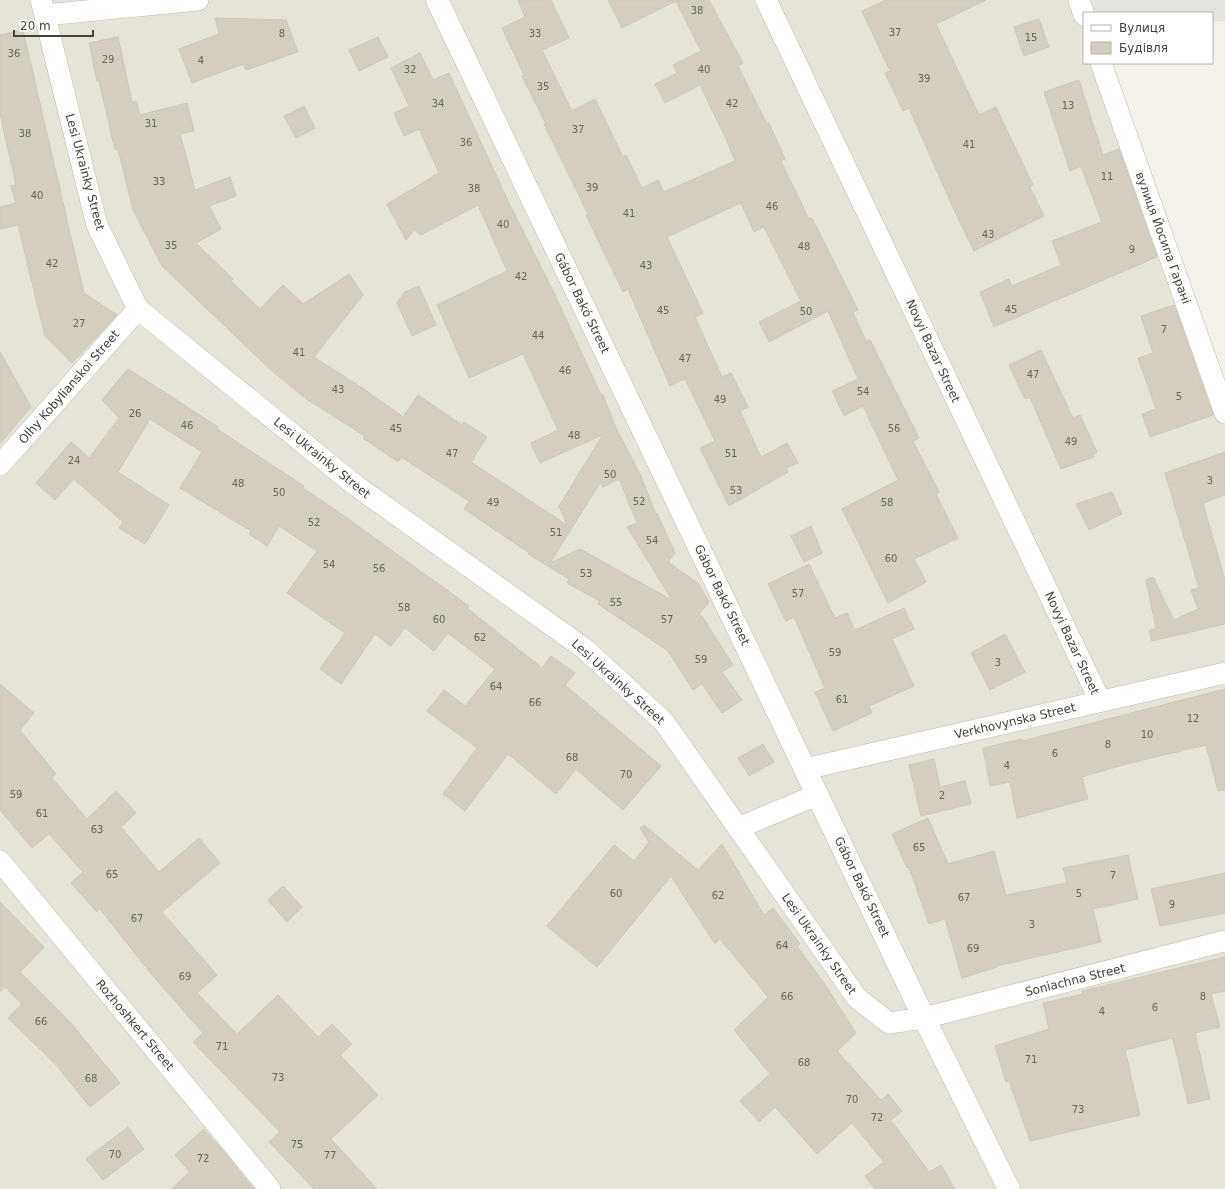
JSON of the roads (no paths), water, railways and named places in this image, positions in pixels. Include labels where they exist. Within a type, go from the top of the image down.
[{"type":"street","points":[[43,8],[198,0]]},
{"type":"street","name":"Gábor Bakó Street","points":[[437,0],[924,1018],[1008,1189]]},
{"type":"street","name":"Novyi Bazar Street","points":[[766,0],[1100,701]]},
{"type":"street","points":[[1079,0],[1083,12]]},
{"type":"street","name":"Lesi Ukrainky Street","points":[[43,8],[96,225],[138,309],[355,485],[585,649],[664,722],[857,998],[889,1023],[924,1018]]},
{"type":"street","name":"вулиця Йосипа Гарані","points":[[1101,64],[1225,413]]},
{"type":"street","name":"Olhy Kobylianskoi Street","points":[[0,465],[138,309]]},
{"type":"street","name":"Verkhovynska Street","points":[[805,769],[1225,673]]},
{"type":"street","points":[[738,828],[817,795]]},
{"type":"street","name":"Rozhoshkert Street","points":[[0,862],[270,1189]]},
{"type":"street","name":"Soniachna Street","points":[[924,1018],[1225,941]]}]
